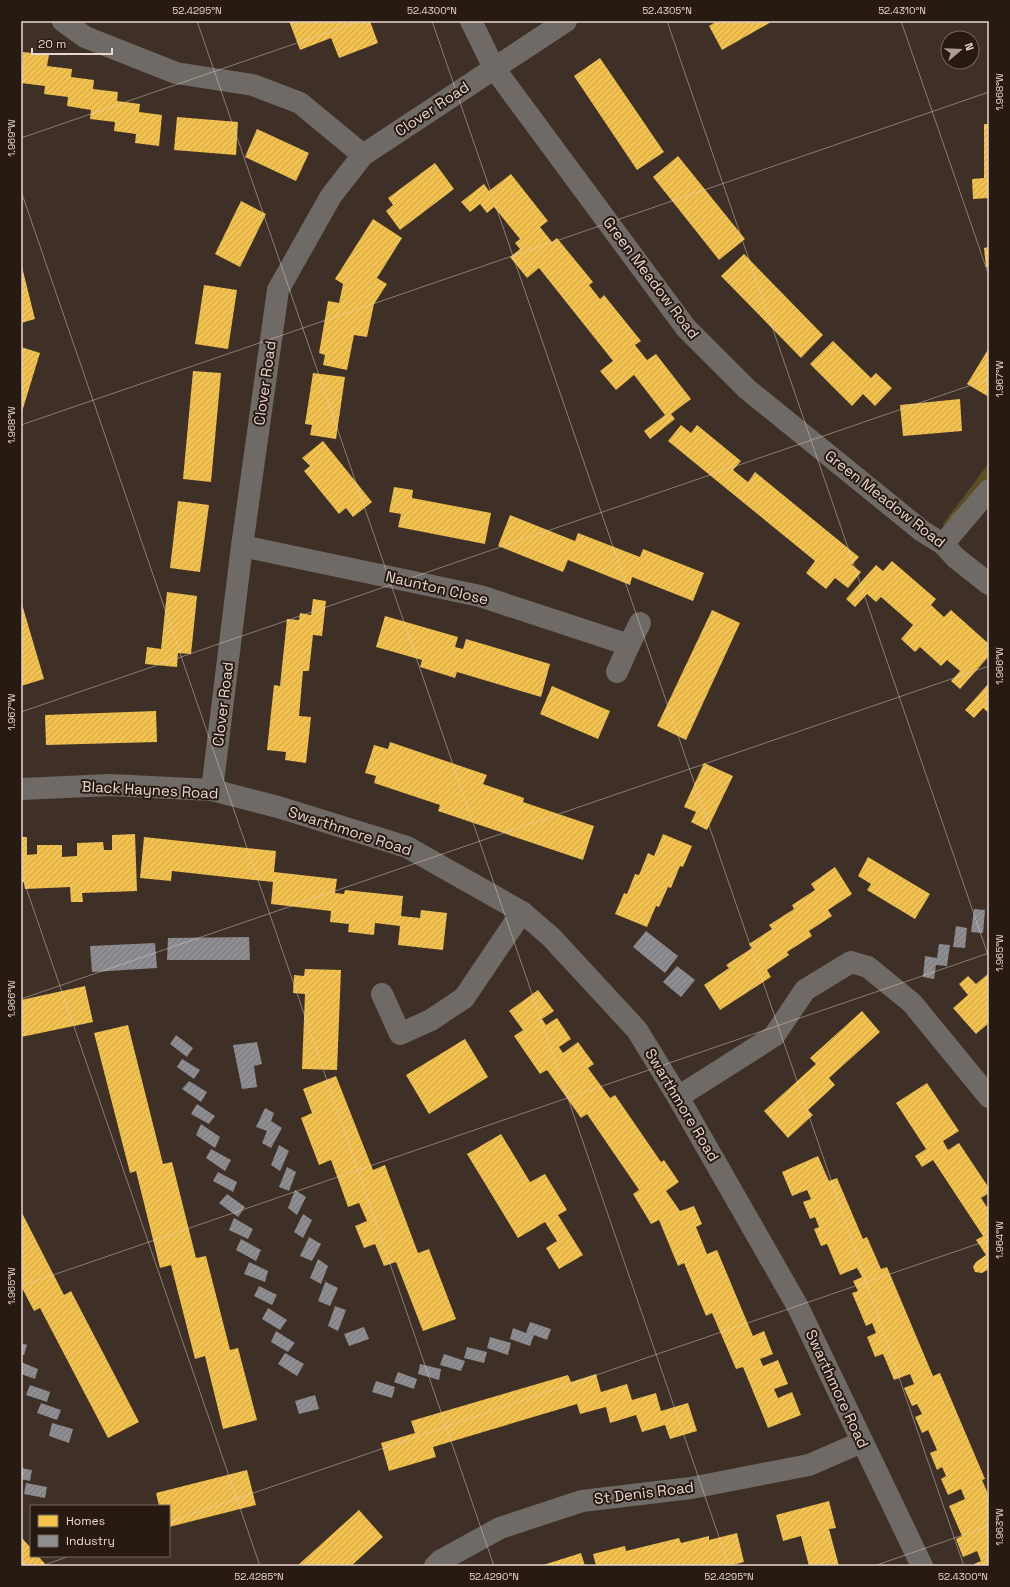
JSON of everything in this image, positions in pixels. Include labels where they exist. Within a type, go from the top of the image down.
[{"type":"street","points":[[63,21],[85,37],[176,73],[253,85],[300,103],[363,155]]},
{"type":"street","name":"Green Meadow Road","points":[[471,21],[494,68],[686,328],[747,389],[922,531],[943,544],[956,558],[989,584]]},
{"type":"street","name":"Clover Road","points":[[212,790],[242,546],[278,290],[331,196],[363,155],[566,21]]},
{"type":"street","points":[[943,544],[989,490]]},
{"type":"street","name":"Naunton Close","points":[[242,546],[480,596],[628,646]]},
{"type":"street","points":[[618,672],[628,646],[640,623]]},
{"type":"street","name":"Black Haynes Road","points":[[21,789],[110,785],[212,790],[278,807]]},
{"type":"street","name":"Swarthmore Road","points":[[278,807],[407,846],[522,912],[551,937],[637,1030],[678,1097],[798,1307],[922,1566]]},
{"type":"street","points":[[382,994],[400,1034],[431,1020],[464,998],[522,912]]},
{"type":"street","points":[[678,1097],[774,1036],[805,990],[851,962],[868,967],[912,1003],[989,1097]]},
{"type":"street","name":"St Denis Road","points":[[434,1566],[440,1561],[500,1528],[582,1501],[691,1488],[809,1465],[862,1442]]},
{"type":"green space","points":[[989,463],[989,483],[951,528],[943,524]]},
{"type":"building: Homes","points":[[289,21],[370,21],[378,43],[339,58],[331,38],[300,50]]},
{"type":"building: Homes","points":[[717,21],[773,21],[722,50],[709,26]]},
{"type":"building: Homes","points":[[23,52],[49,55],[47,66],[72,69],[71,77],[94,80],[93,89],[118,92],[117,101],[140,104],[139,112],[162,115],[159,146],[135,143],[136,134],[114,131],[115,122],[90,119],[91,110],[67,106],[68,97],[44,94],[45,86],[21,83]]},
{"type":"building: Homes","points":[[600,58],[664,152],[637,170],[574,76]]},
{"type":"building: Homes","points":[[177,117],[238,122],[236,155],[174,150]]},
{"type":"building: Homes","points":[[984,124],[989,124],[989,198],[973,199],[972,179],[984,178]]},
{"type":"building: Homes","points":[[257,129],[309,153],[296,181],[245,157]]},
{"type":"building: Homes","points":[[678,156],[745,239],[719,260],[653,177]]},
{"type":"building: Homes","points":[[435,163],[454,189],[400,230],[386,211],[393,205],[388,198]]},
{"type":"building: Homes","points":[[511,174],[548,221],[540,227],[552,242],[557,238],[593,282],[589,285],[600,299],[604,295],[641,341],[635,345],[647,360],[656,354],[691,399],[671,414],[675,419],[650,439],[644,431],[665,415],[634,375],[616,390],[600,371],[613,361],[539,268],[527,278],[510,257],[520,249],[515,243],[520,239],[494,207],[487,213],[480,204],[470,212],[461,202],[484,184],[489,191]]},
{"type":"building: Homes","points":[[241,201],[266,214],[240,267],[215,254]]},
{"type":"building: Homes","points":[[373,219],[402,238],[377,278],[387,284],[374,304],[367,337],[354,335],[347,370],[323,365],[325,355],[319,353],[328,301],[339,303],[343,284],[335,279]]},
{"type":"building: Homes","points":[[989,247],[989,267],[986,267],[984,248]]},
{"type":"building: Homes","points":[[744,254],[823,335],[801,358],[721,276]]},
{"type":"building: Homes","points":[[21,263],[35,319],[21,323]]},
{"type":"building: Homes","points":[[204,285],[237,290],[228,349],[195,344]]},
{"type":"building: Homes","points":[[833,341],[871,378],[876,373],[892,388],[875,406],[863,394],[852,406],[810,364]]},
{"type":"building: Homes","points":[[21,347],[40,353],[21,415]]},
{"type":"building: Homes","points":[[989,348],[989,397],[967,384]]},
{"type":"building: Homes","points":[[193,371],[221,373],[211,482],[183,479]]},
{"type":"building: Homes","points":[[313,373],[345,377],[336,439],[310,435],[312,425],[305,424]]},
{"type":"building: Homes","points":[[960,399],[962,431],[903,436],[900,405]]},
{"type":"building: Homes","points":[[681,425],[691,433],[697,425],[741,461],[733,470],[748,482],[755,472],[859,557],[852,565],[861,572],[848,588],[835,578],[826,589],[806,573],[815,561],[668,441]]},
{"type":"building: Homes","points":[[323,441],[372,502],[353,517],[346,508],[339,514],[304,471],[310,466],[302,458]]},
{"type":"building: Homes","points":[[394,487],[413,490],[412,498],[491,513],[485,544],[398,527],[401,514],[389,512]]},
{"type":"building: Homes","points":[[178,501],[209,505],[200,572],[170,568]]},
{"type":"building: Homes","points":[[510,515],[575,541],[578,533],[640,557],[643,549],[704,573],[693,601],[632,577],[630,585],[568,560],[563,572],[498,546]]},
{"type":"building: Homes","points":[[892,561],[936,599],[931,605],[944,617],[951,610],[989,644],[989,656],[960,689],[951,681],[960,671],[947,660],[941,666],[920,647],[915,652],[901,639],[913,625],[881,597],[876,602],[867,594],[855,607],[846,599],[876,565],[883,571]]},
{"type":"building: Homes","points":[[167,592],[197,596],[191,654],[178,653],[177,667],[145,664],[147,647],[161,649]]},
{"type":"building: Homes","points":[[313,599],[326,601],[322,636],[313,635],[309,671],[303,671],[299,716],[311,717],[306,763],[285,760],[286,752],[267,750],[274,685],[280,686],[287,619],[299,620],[300,613],[311,615]]},
{"type":"building: Homes","points":[[21,601],[44,679],[21,686]]},
{"type":"building: Homes","points":[[712,610],[740,623],[686,740],[657,726]]},
{"type":"building: Homes","points":[[385,616],[458,637],[455,647],[463,649],[466,639],[550,664],[541,697],[457,672],[455,678],[420,667],[422,660],[376,647]]},
{"type":"building: Homes","points":[[989,683],[989,713],[983,708],[974,718],[965,710]]},
{"type":"building: Homes","points":[[552,686],[610,711],[598,739],[540,714]]},
{"type":"building: Homes","points":[[156,711],[157,742],[46,745],[45,715]]},
{"type":"building: Homes","points":[[390,742],[487,775],[483,784],[524,798],[523,802],[594,826],[583,860],[438,811],[440,805],[374,783],[376,776],[365,773],[374,745],[388,749]]},
{"type":"building: Homes","points":[[704,763],[733,776],[707,830],[691,822],[696,812],[684,807]]},
{"type":"building: Homes","points":[[135,834],[137,891],[82,893],[83,902],[71,902],[70,887],[25,889],[24,882],[21,882],[21,837],[27,837],[27,855],[37,854],[37,845],[62,845],[62,857],[77,856],[77,843],[103,842],[104,850],[112,850],[112,835]]},
{"type":"building: Homes","points":[[663,834],[692,846],[683,867],[680,866],[671,888],[668,887],[659,907],[656,906],[647,927],[615,914],[624,893],[627,894],[635,874],[639,875],[648,853],[654,856]]},
{"type":"building: Homes","points":[[144,837],[276,851],[274,872],[337,879],[335,893],[344,894],[345,890],[403,896],[401,916],[420,918],[421,910],[447,913],[443,950],[398,945],[400,926],[375,923],[374,935],[348,932],[349,924],[330,922],[331,911],[271,904],[273,882],[172,871],[171,881],[140,878]]},
{"type":"building: Homes","points":[[868,857],[930,894],[915,919],[867,890],[871,884],[858,876]]},
{"type":"building: Homes","points":[[835,867],[852,894],[828,910],[832,916],[809,931],[812,936],[787,952],[789,955],[767,970],[771,977],[720,1010],[704,985],[729,968],[726,965],[752,948],[749,944],[772,929],[769,925],[794,909],[792,905],[815,890],[811,884]]},
{"type":"building: Homes","points":[[305,969],[341,970],[337,1070],[302,1069],[305,994],[293,993],[294,975],[304,976]]},
{"type":"building: Homes","points":[[989,973],[989,1023],[976,1034],[953,1008],[968,995],[959,984],[968,976],[976,984]]},
{"type":"building: Homes","points":[[85,986],[93,1022],[21,1037],[21,1000]]},
{"type":"building: Homes","points":[[538,990],[554,1011],[542,1019],[546,1025],[557,1018],[571,1039],[559,1047],[563,1053],[578,1042],[594,1064],[588,1068],[610,1098],[615,1095],[661,1162],[664,1160],[679,1182],[666,1191],[680,1211],[694,1206],[702,1224],[696,1227],[707,1254],[717,1250],[753,1336],[764,1331],[773,1354],[760,1359],[763,1366],[778,1360],[788,1384],[774,1389],[778,1398],[792,1392],[801,1415],[768,1428],[743,1367],[736,1369],[712,1313],[706,1316],[684,1263],[678,1266],[659,1220],[651,1224],[633,1194],[639,1190],[587,1114],[581,1118],[547,1070],[540,1074],[514,1036],[523,1030],[509,1011]]},
{"type":"building: Homes","points":[[862,1011],[880,1032],[829,1078],[835,1085],[808,1110],[813,1115],[788,1138],[764,1111],[816,1064],[810,1058]]},
{"type":"building: Homes","points":[[128,1025],[163,1164],[172,1162],[196,1258],[206,1256],[230,1350],[238,1348],[257,1420],[223,1429],[205,1356],[195,1359],[171,1265],[160,1268],[136,1171],[130,1173],[94,1033]]},
{"type":"building: Homes","points":[[465,1039],[488,1077],[429,1114],[406,1075]]},
{"type":"building: Homes","points":[[336,1076],[373,1170],[385,1165],[418,1253],[429,1249],[456,1319],[423,1331],[396,1262],[384,1266],[375,1244],[364,1248],[355,1226],[367,1221],[359,1203],[348,1207],[331,1160],[319,1165],[301,1118],[312,1113],[303,1089]]},
{"type":"building: Homes","points":[[927,1083],[959,1131],[943,1141],[948,1150],[959,1143],[989,1188],[989,1193],[981,1198],[987,1207],[989,1206],[989,1269],[982,1273],[975,1272],[973,1267],[976,1262],[986,1255],[976,1240],[983,1236],[933,1160],[922,1167],[915,1156],[926,1149],[896,1103]]},
{"type":"building: Homes","points":[[501,1134],[530,1182],[545,1174],[567,1210],[558,1215],[583,1255],[559,1269],[546,1248],[557,1241],[545,1222],[518,1238],[467,1154]]},
{"type":"building: Homes","points":[[818,1156],[829,1181],[837,1178],[863,1239],[867,1237],[881,1269],[887,1267],[933,1376],[940,1373],[985,1479],[982,1480],[989,1496],[989,1566],[975,1566],[974,1564],[981,1561],[977,1551],[963,1557],[956,1539],[962,1536],[949,1506],[965,1499],[961,1489],[948,1495],[941,1479],[946,1476],[942,1467],[937,1470],[930,1453],[937,1450],[928,1430],[922,1433],[915,1417],[922,1414],[917,1404],[912,1406],[904,1388],[914,1384],[910,1374],[894,1380],[883,1354],[875,1357],[867,1337],[876,1333],[872,1323],[866,1326],[852,1293],[858,1291],[853,1281],[862,1277],[857,1268],[840,1275],[827,1244],[821,1246],[814,1229],[819,1227],[815,1217],[810,1219],[803,1202],[811,1199],[807,1190],[792,1196],[782,1172]]},
{"type":"building: Homes","points":[[21,1211],[64,1295],[71,1291],[139,1422],[108,1438],[40,1308],[34,1311],[21,1286]]},
{"type":"building: Homes","points":[[596,1374],[601,1392],[627,1384],[632,1400],[656,1393],[661,1411],[688,1403],[697,1431],[670,1439],[665,1425],[642,1432],[636,1415],[610,1423],[606,1407],[580,1414],[577,1404],[433,1447],[436,1457],[389,1471],[381,1443],[415,1433],[411,1421],[568,1375],[571,1382]]},
{"type":"building: Homes","points":[[247,1470],[256,1505],[170,1527],[170,1505],[159,1505],[156,1493]]},
{"type":"building: Homes","points":[[829,1501],[836,1528],[829,1529],[839,1566],[809,1566],[801,1536],[783,1541],[776,1515]]},
{"type":"building: Homes","points":[[359,1510],[383,1537],[351,1566],[297,1566]]},
{"type":"building: Homes","points":[[737,1533],[744,1562],[729,1566],[596,1566],[593,1554],[625,1546],[626,1551],[679,1538],[681,1543],[709,1536],[709,1540]]},
{"type":"building: Homes","points":[[21,1537],[30,1547],[30,1557],[39,1557],[47,1566],[21,1566]]},
{"type":"building: Homes","points":[[581,1553],[585,1566],[540,1566]]},
{"type":"building: Industry","points":[[974,909],[985,910],[983,933],[971,932]]},
{"type":"building: Industry","points":[[956,926],[967,928],[965,948],[953,947]]},
{"type":"building: Industry","points":[[646,931],[678,956],[665,973],[633,947]]},
{"type":"building: Industry","points":[[249,937],[250,960],[167,960],[168,938]]},
{"type":"building: Industry","points":[[155,943],[157,968],[92,972],[90,946]]},
{"type":"building: Industry","points":[[939,944],[950,945],[947,966],[936,965],[934,979],[923,977],[925,956],[937,958]]},
{"type":"building: Industry","points":[[677,966],[695,980],[681,997],[663,982]]},
{"type":"building: Industry","points":[[176,1035],[193,1048],[187,1057],[170,1044]]},
{"type":"building: Industry","points":[[257,1042],[262,1064],[254,1066],[257,1087],[242,1089],[233,1045]]},
{"type":"building: Industry","points":[[182,1059],[200,1070],[194,1079],[177,1067]]},
{"type":"building: Industry","points":[[189,1081],[207,1092],[201,1102],[182,1089]]},
{"type":"building: Industry","points":[[197,1104],[215,1116],[209,1124],[191,1114]]},
{"type":"building: Industry","points":[[265,1108],[274,1113],[271,1121],[282,1128],[271,1148],[262,1143],[267,1131],[256,1127]]},
{"type":"building: Industry","points":[[201,1124],[220,1137],[215,1148],[196,1135]]},
{"type":"building: Industry","points":[[279,1145],[289,1151],[280,1171],[271,1165]]},
{"type":"building: Industry","points":[[211,1149],[231,1160],[225,1171],[206,1158]]},
{"type":"building: Industry","points":[[287,1167],[296,1172],[289,1191],[279,1187]]},
{"type":"building: Industry","points":[[218,1172],[237,1182],[233,1192],[213,1181]]},
{"type":"building: Industry","points":[[295,1190],[306,1197],[297,1215],[288,1208]]},
{"type":"building: Industry","points":[[227,1194],[245,1207],[238,1217],[219,1203]]},
{"type":"building: Industry","points":[[303,1214],[312,1220],[303,1238],[294,1232]]},
{"type":"building: Industry","points":[[234,1218],[253,1229],[248,1239],[229,1230]]},
{"type":"building: Industry","points":[[309,1237],[321,1244],[312,1261],[300,1256]]},
{"type":"building: Industry","points":[[241,1239],[261,1250],[256,1261],[236,1250]]},
{"type":"building: Industry","points":[[318,1259],[328,1266],[321,1284],[310,1278]]},
{"type":"building: Industry","points":[[249,1262],[268,1271],[265,1282],[244,1274]]},
{"type":"building: Industry","points":[[326,1280],[326,1282],[338,1288],[330,1306],[318,1301]]},
{"type":"building: Industry","points":[[259,1286],[277,1295],[272,1305],[254,1296]]},
{"type":"building: Industry","points":[[335,1306],[346,1310],[338,1331],[328,1326]]},
{"type":"building: Industry","points":[[268,1308],[287,1320],[280,1330],[262,1319]]},
{"type":"building: Industry","points":[[530,1322],[551,1329],[547,1340],[534,1335],[530,1346],[510,1339],[513,1328],[526,1333]]},
{"type":"building: Industry","points":[[364,1327],[369,1339],[349,1346],[344,1334]]},
{"type":"building: Industry","points":[[276,1331],[295,1343],[288,1352],[271,1342]]},
{"type":"building: Industry","points":[[490,1337],[511,1343],[508,1355],[487,1348]]},
{"type":"building: Industry","points":[[21,1343],[27,1345],[24,1355],[21,1354]]},
{"type":"building: Industry","points":[[467,1347],[487,1352],[484,1363],[464,1358]]},
{"type":"building: Industry","points":[[285,1353],[304,1364],[297,1376],[278,1364]]},
{"type":"building: Industry","points":[[444,1354],[465,1361],[461,1371],[440,1365]]},
{"type":"building: Industry","points":[[21,1362],[38,1369],[35,1379],[21,1374]]},
{"type":"building: Industry","points":[[420,1364],[441,1369],[439,1380],[418,1374]]},
{"type":"building: Industry","points":[[398,1372],[417,1379],[414,1389],[394,1382]]},
{"type":"building: Industry","points":[[376,1381],[395,1387],[392,1398],[372,1392]]},
{"type":"building: Industry","points":[[30,1385],[50,1392],[47,1402],[26,1395]]},
{"type":"building: Industry","points":[[315,1395],[319,1409],[299,1414],[295,1401]]},
{"type":"building: Industry","points":[[41,1403],[61,1410],[57,1420],[37,1413]]},
{"type":"building: Industry","points":[[52,1423],[73,1429],[69,1443],[49,1436]]},
{"type":"building: Industry","points":[[21,1468],[32,1470],[30,1481],[21,1479]]},
{"type":"building: Industry","points":[[26,1483],[47,1487],[45,1498],[24,1494]]}]
